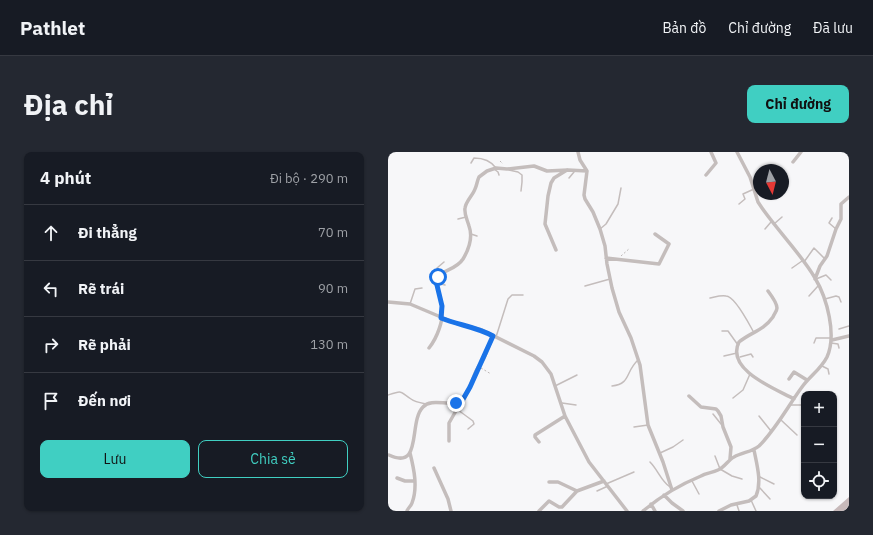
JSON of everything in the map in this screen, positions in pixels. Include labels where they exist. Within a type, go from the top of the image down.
[{"type":"street","points":[[578,152],[579,157],[587,171],[584,195],[600,229],[610,279],[619,312],[631,338],[638,360],[643,381],[648,425],[660,453],[671,489]]},
{"type":"street","points":[[706,175],[716,162],[711,152]]},
{"type":"street","points":[[737,152],[753,187]]},
{"type":"street","points":[[793,162],[801,152]]},
{"type":"street","points":[[429,348],[436,337],[441,318],[442,306],[437,283],[438,277],[459,264],[468,250],[470,229],[465,208],[475,190],[479,177],[487,171],[495,168],[507,169],[534,166],[547,171],[587,171]]},
{"type":"street","points":[[556,250],[546,228],[544,218],[551,183],[554,178],[568,170]]},
{"type":"street","points":[[816,279],[820,266],[825,259],[841,219],[842,204],[849,197]]},
{"type":"street","points":[[730,459],[744,452],[754,450],[763,443],[807,380],[822,366],[827,357],[832,340],[830,320],[816,279],[773,224],[757,200]]},
{"type":"street","points":[[606,258],[659,264],[669,244],[655,234]]},
{"type":"street","points":[[768,291],[777,309],[768,323],[741,340],[738,345],[738,358],[741,365],[750,374],[794,399]]},
{"type":"street","points":[[388,302],[410,304],[431,312],[441,318],[482,330],[534,356],[542,362],[550,374],[565,416],[589,462],[627,511]]},
{"type":"street","points":[[449,441],[448,423],[470,387],[494,336]]},
{"type":"street","points":[[832,340],[849,336]]},
{"type":"street","points":[[788,379],[794,372],[807,380]]},
{"type":"street","points":[[643,511],[671,489],[720,469],[726,465],[730,459],[731,447],[722,426],[721,416],[717,410],[701,407],[689,396]]},
{"type":"street","points":[[407,511],[412,504],[415,488],[410,453],[419,412],[426,404],[448,404],[462,401]]},
{"type":"street","points":[[538,442],[535,435],[565,416]]},
{"type":"street","points":[[719,511],[737,503],[750,500],[756,496],[759,487],[754,450]]},
{"type":"street","points":[[388,455],[400,459],[405,458],[410,453]]},
{"type":"street","points":[[434,468],[452,511]]},
{"type":"street","points":[[397,478],[405,481],[415,481]]},
{"type":"street","points":[[550,482],[558,482],[577,491]]},
{"type":"street","points":[[539,511],[549,502],[559,507],[562,506],[577,491],[606,484]]},
{"type":"street","points":[[664,495],[678,508],[684,511]]},
{"type":"street","points":[[652,504],[655,511]]},
{"type":"lane","points":[[470,163],[474,158],[479,158],[490,162],[499,175]]},
{"type":"lane","points":[[507,169],[518,172],[522,175],[521,191]]},
{"type":"lane","points":[[569,178],[575,170]]},
{"type":"lane","points":[[600,229],[606,224],[618,204],[621,188]]},
{"type":"lane","points":[[739,204],[745,199],[743,194],[753,189]]},
{"type":"lane","points":[[458,219],[466,217]]},
{"type":"lane","points":[[765,229],[782,217]]},
{"type":"lane","points":[[832,218],[829,222],[836,229]]},
{"type":"lane","points":[[470,234],[477,236]]},
{"type":"lane","points":[[792,268],[803,262],[814,248],[825,259]]},
{"type":"lane","points":[[438,277],[436,271],[437,268],[444,262]]},
{"type":"lane","points":[[816,279],[826,275],[831,280]]},
{"type":"lane","points":[[585,286],[610,279]]},
{"type":"lane","points":[[437,283],[445,285]]},
{"type":"lane","points":[[809,296],[818,286]]},
{"type":"lane","points":[[410,304],[415,289],[422,288]]},
{"type":"lane","points":[[494,336],[508,299],[512,295],[523,295]]},
{"type":"lane","points":[[824,300],[836,296],[839,297],[841,302]]},
{"type":"lane","points":[[710,298],[730,297],[744,314],[754,333]]},
{"type":"lane","points":[[840,329],[849,326]]},
{"type":"lane","points":[[722,331],[728,331],[738,345]]},
{"type":"lane","points":[[814,343],[816,338],[832,340],[838,344],[839,348]]},
{"type":"lane","points":[[724,356],[737,353]]},
{"type":"lane","points":[[738,358],[750,354],[753,357]]},
{"type":"lane","points":[[612,386],[623,383],[632,365],[638,360]]},
{"type":"lane","points":[[822,366],[828,369],[829,374]]},
{"type":"lane","points":[[733,398],[743,390],[750,374]]},
{"type":"lane","points":[[555,386],[576,375]]},
{"type":"lane","points":[[388,395],[402,392],[412,400],[426,404]]},
{"type":"lane","points":[[560,403],[576,405]]},
{"type":"lane","points":[[790,405],[801,405]]},
{"type":"lane","points":[[457,409],[473,421],[474,424],[468,430]]},
{"type":"lane","points":[[713,414],[722,426]]},
{"type":"lane","points":[[759,416],[771,431]]},
{"type":"lane","points":[[780,419],[797,435]]},
{"type":"lane","points":[[634,427],[648,425]]},
{"type":"lane","points":[[660,453],[683,440]]},
{"type":"lane","points":[[716,456],[720,469],[732,476],[742,479]]},
{"type":"lane","points":[[650,462],[665,484],[671,489]]},
{"type":"lane","points":[[598,491],[606,484],[634,472]]},
{"type":"lane","points":[[758,476],[774,484]]},
{"type":"lane","points":[[692,480],[699,494]]},
{"type":"lane","points":[[759,487],[770,499]]},
{"type":"lane","points":[[750,500],[756,511]]},
{"type":"lane","points":[[737,503],[739,511]]},
{"type":"path","points":[[618,259],[630,248]]},
{"type":"path","points":[[479,367],[491,374]]},
{"type":"shaded area","points":[[849,497],[849,511],[833,511]]},
{"type":"route","points":[[438,277],[436,281],[442,306],[441,318],[464,326],[482,330],[493,336],[470,387],[462,401],[456,403]]}]
